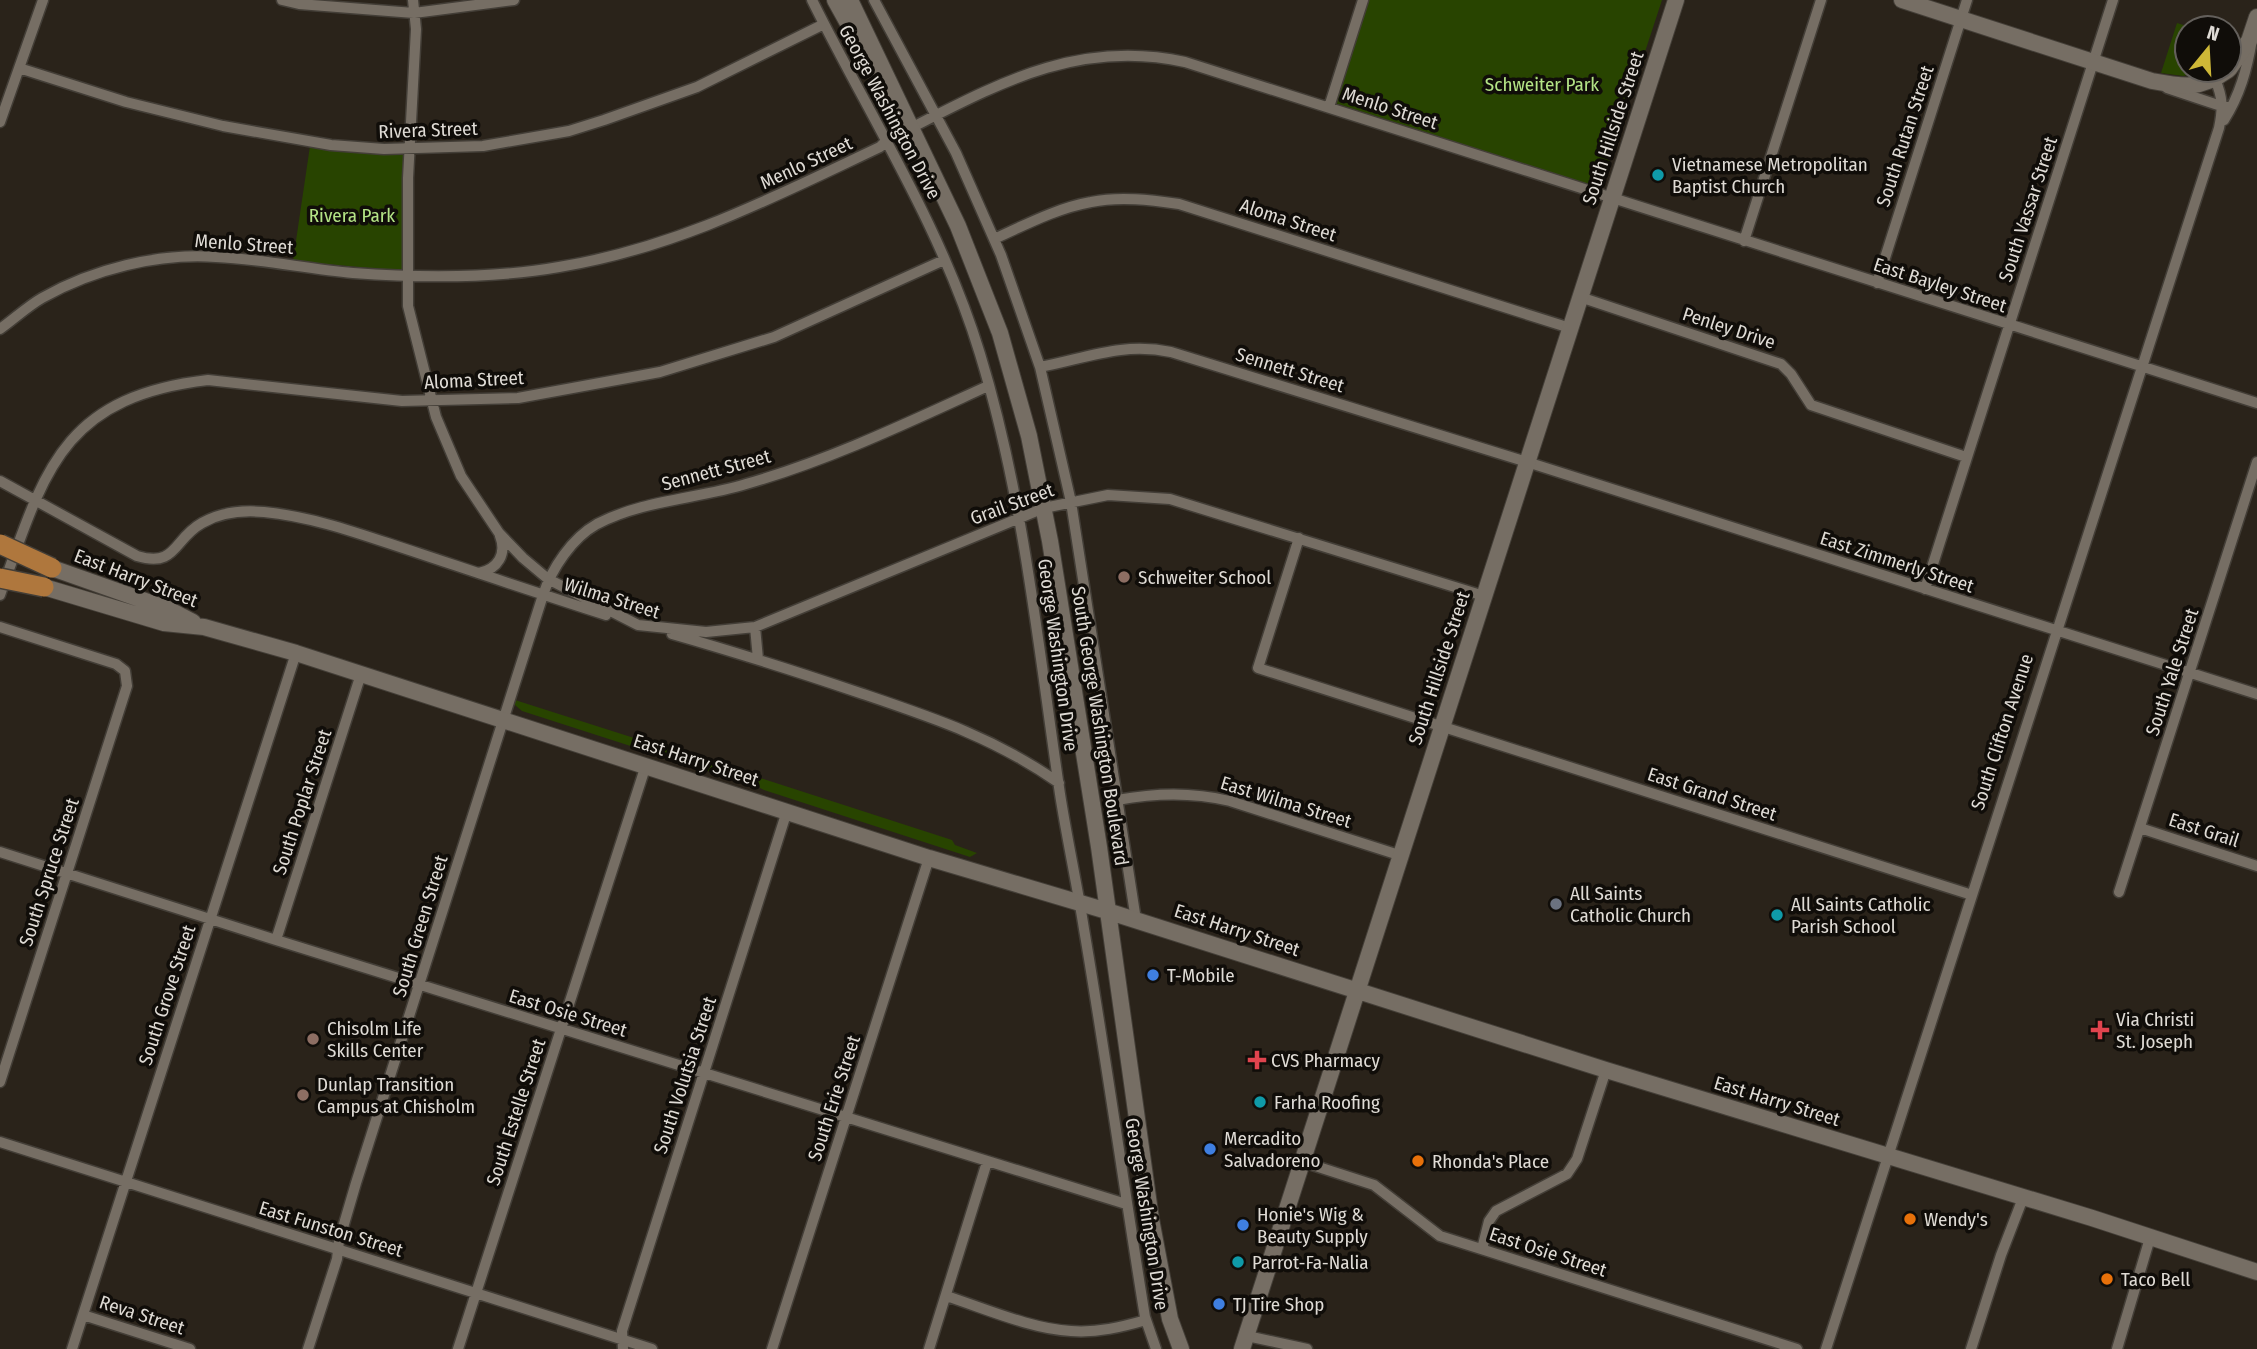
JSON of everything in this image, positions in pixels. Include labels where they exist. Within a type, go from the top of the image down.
[{"type":"highway","points":[[0,544],[52,568]]},
{"type":"highway","points":[[5,572],[44,587]]},
{"type":"main road","name":"South George Washington Boulevard","points":[[835,0],[878,80],[910,128]]},
{"type":"main road","name":"South George Washington Boulevard","points":[[850,0],[958,226],[1000,333],[1029,436],[1044,508],[1100,847],[1151,1219],[1170,1319],[1181,1349]]},
{"type":"main road","name":"South Hillside Street","points":[[1244,1342],[1676,0]]},
{"type":"main road","points":[[1902,0],[2152,82],[2188,87],[2196,84]]},
{"type":"main road","name":"South Clifton Avenue","points":[[2243,49],[2249,41],[2256,21]]},
{"type":"main road","name":"East Harry Street","points":[[52,568],[168,609],[204,627]]},
{"type":"main road","name":"East Harry Street","points":[[44,587],[164,623],[204,627],[296,653],[929,858],[1080,902],[1606,1070],[2257,1272]]},
{"type":"street","points":[[0,122],[43,0]]},
{"type":"street","points":[[282,0],[299,4],[414,13],[514,0]]},
{"type":"street","points":[[413,0],[416,29],[409,148],[408,306],[436,417],[461,476],[499,533],[523,558],[548,579],[638,625]]},
{"type":"street","name":"George Washington Drive","points":[[812,0],[887,140],[944,260],[979,352],[988,386],[1019,518],[1126,1204],[1146,1320],[1156,1349]]},
{"type":"street","name":"George Washington Drive","points":[[874,0],[956,153],[994,239],[1040,367],[1071,502],[1136,920]]},
{"type":"street","points":[[1329,107],[1363,0]]},
{"type":"street","points":[[1744,241],[1821,0]]},
{"type":"street","name":"South Rutan Street","points":[[1877,283],[1967,0]]},
{"type":"street","name":"South Vassar Street","points":[[1925,589],[2113,0]]},
{"type":"street","name":"South Clifton Avenue","points":[[1826,1349],[2219,128],[2248,65],[2256,21]]},
{"type":"street","name":"Rivera Street","points":[[19,68],[126,102],[223,126],[331,145],[366,149],[483,146],[569,131],[697,86],[824,24]]},
{"type":"street","name":"Menlo Street","points":[[0,330],[41,299],[70,285],[132,265],[172,258],[213,256],[352,273],[465,277],[559,267],[651,246],[730,218],[880,147],[887,140],[1007,80],[1043,67],[1122,55],[1185,62],[1612,199]]},
{"type":"street","points":[[2152,82],[2181,94],[2228,107]]},
{"type":"street","points":[[2223,84],[2222,97],[2228,107]]},
{"type":"street","name":"East Bayley Street","points":[[1612,199],[2257,403]]},
{"type":"street","name":"Aloma Street","points":[[994,239],[1057,211],[1092,202],[1152,200],[1179,204],[1570,328]]},
{"type":"street","name":"Aloma Street","points":[[0,594],[5,572],[34,500],[53,463],[81,429],[117,403],[161,387],[208,380],[402,401],[518,398],[660,372],[774,337],[944,260]]},
{"type":"street","name":"Penley Drive","points":[[1580,297],[1782,364],[1811,405],[1966,457]]},
{"type":"street","name":"Sennett Street","points":[[1040,367],[1113,349],[1149,348],[1256,377],[1527,462]]},
{"type":"street","name":"Sennett Street","points":[[543,595],[548,579],[583,533],[620,514],[746,484],[863,443],[988,386]]},
{"type":"street","name":"East Zimmerly Street","points":[[1527,462],[2257,694]]},
{"type":"street","name":"South Yale Street","points":[[2119,892],[2257,462]]},
{"type":"street","points":[[0,481],[34,500]]},
{"type":"street","name":"Grail Street","points":[[638,625],[706,632],[755,627],[1044,508],[1108,495],[1170,499],[1484,596]]},
{"type":"street","name":"Wilma Street","points":[[34,500],[137,556],[156,560],[167,557],[200,524],[229,512],[266,512],[341,527],[543,595],[758,659],[962,728],[1019,757],[1059,783]]},
{"type":"street","points":[[475,573],[488,570],[499,561],[503,548],[499,533]]},
{"type":"street","name":"East Grand Street","points":[[1299,538],[1258,668],[1972,895]]},
{"type":"street","name":"South Green Street","points":[[308,1349],[337,1261],[356,1183],[543,595]]},
{"type":"street","name":"South Spruce Street","points":[[0,627],[116,664],[125,671],[127,686],[0,1082]]},
{"type":"street","points":[[755,627],[758,659]]},
{"type":"street","name":"South Grove Street","points":[[72,1349],[296,653]]},
{"type":"street","name":"South Poplar Street","points":[[276,940],[361,674]]},
{"type":"street","name":"South Estelle Street","points":[[458,1349],[646,765]]},
{"type":"street","name":"East Wilma Street","points":[[1117,800],[1152,794],[1201,795],[1230,801],[1402,856]]},
{"type":"street","name":"South Volutsia Street","points":[[623,1344],[621,1331],[787,811]]},
{"type":"street","name":"East Grail","points":[[2140,828],[2257,866]]},
{"type":"street","name":"East Osie Street","points":[[0,852],[846,1119],[1126,1204]]},
{"type":"street","name":"South Erie Street","points":[[772,1349],[929,858]]},
{"type":"street","points":[[1482,1249],[1489,1221],[1496,1211],[1571,1170],[1606,1070]]},
{"type":"street","name":"East Funston Street","points":[[0,1142],[476,1293],[623,1344],[652,1349]]},
{"type":"street","points":[[929,1349],[987,1162]]},
{"type":"street","name":"East Osie Street","points":[[1303,1162],[1374,1185],[1440,1236],[1797,1349]]},
{"type":"street","points":[[1970,1349],[2023,1198]]},
{"type":"street","points":[[2117,1349],[2150,1238]]},
{"type":"street","points":[[946,1296],[1032,1323],[1071,1331],[1117,1328],[1146,1320]]},
{"type":"street","name":"Reva Street","points":[[83,1315],[190,1349]]},
{"type":"street","points":[[1244,1342],[1307,1349]]},
{"type":"green space","name":"Schweiter Park","points":[[1368,0],[1662,0],[1600,189],[1335,103]]},
{"type":"green space","points":[[2173,36],[2173,75],[2161,73]]},
{"type":"green space","name":"Rivera Park","points":[[310,146],[360,153],[404,152],[402,271],[293,261]]},
{"type":"green space","points":[[515,700],[747,774],[743,781],[739,781],[522,711],[515,705]]},
{"type":"green space","points":[[757,777],[952,840],[955,845],[977,853],[970,857],[764,790],[760,788]]},
{"type":"place","name":"Vietnamese Metropolitan Baptist Church","points":[[1658,175]]},
{"type":"place","name":"Schweiter School","points":[[1124,577]]},
{"type":"place","name":"All Saints Catholic Church","points":[[1556,904]]},
{"type":"place","name":"All Saints Catholic Parish School","points":[[1777,915]]},
{"type":"place","name":"T-Mobile","points":[[1153,975]]},
{"type":"place","name":"Via Christi St. Joseph","points":[[2100,1030]]},
{"type":"place","name":"Chisolm Life Skills Center","points":[[313,1039]]},
{"type":"place","name":"CVS Pharmacy","points":[[1257,1060]]},
{"type":"place","name":"Dunlap Transition Campus at Chisholm","points":[[303,1095]]},
{"type":"place","name":"Farha Roofing","points":[[1260,1102]]},
{"type":"place","name":"Mercadito Salvadoreno","points":[[1210,1149]]},
{"type":"place","name":"Rhonda's Place","points":[[1418,1161]]},
{"type":"place","name":"Wendy's","points":[[1910,1219]]},
{"type":"place","name":"Honie's Wig & Beauty Supply","points":[[1243,1225]]},
{"type":"place","name":"Parrot-Fa-Nalia","points":[[1238,1262]]},
{"type":"place","name":"Taco Bell","points":[[2107,1279]]},
{"type":"place","name":"TJ Tire Shop","points":[[1219,1304]]}]
